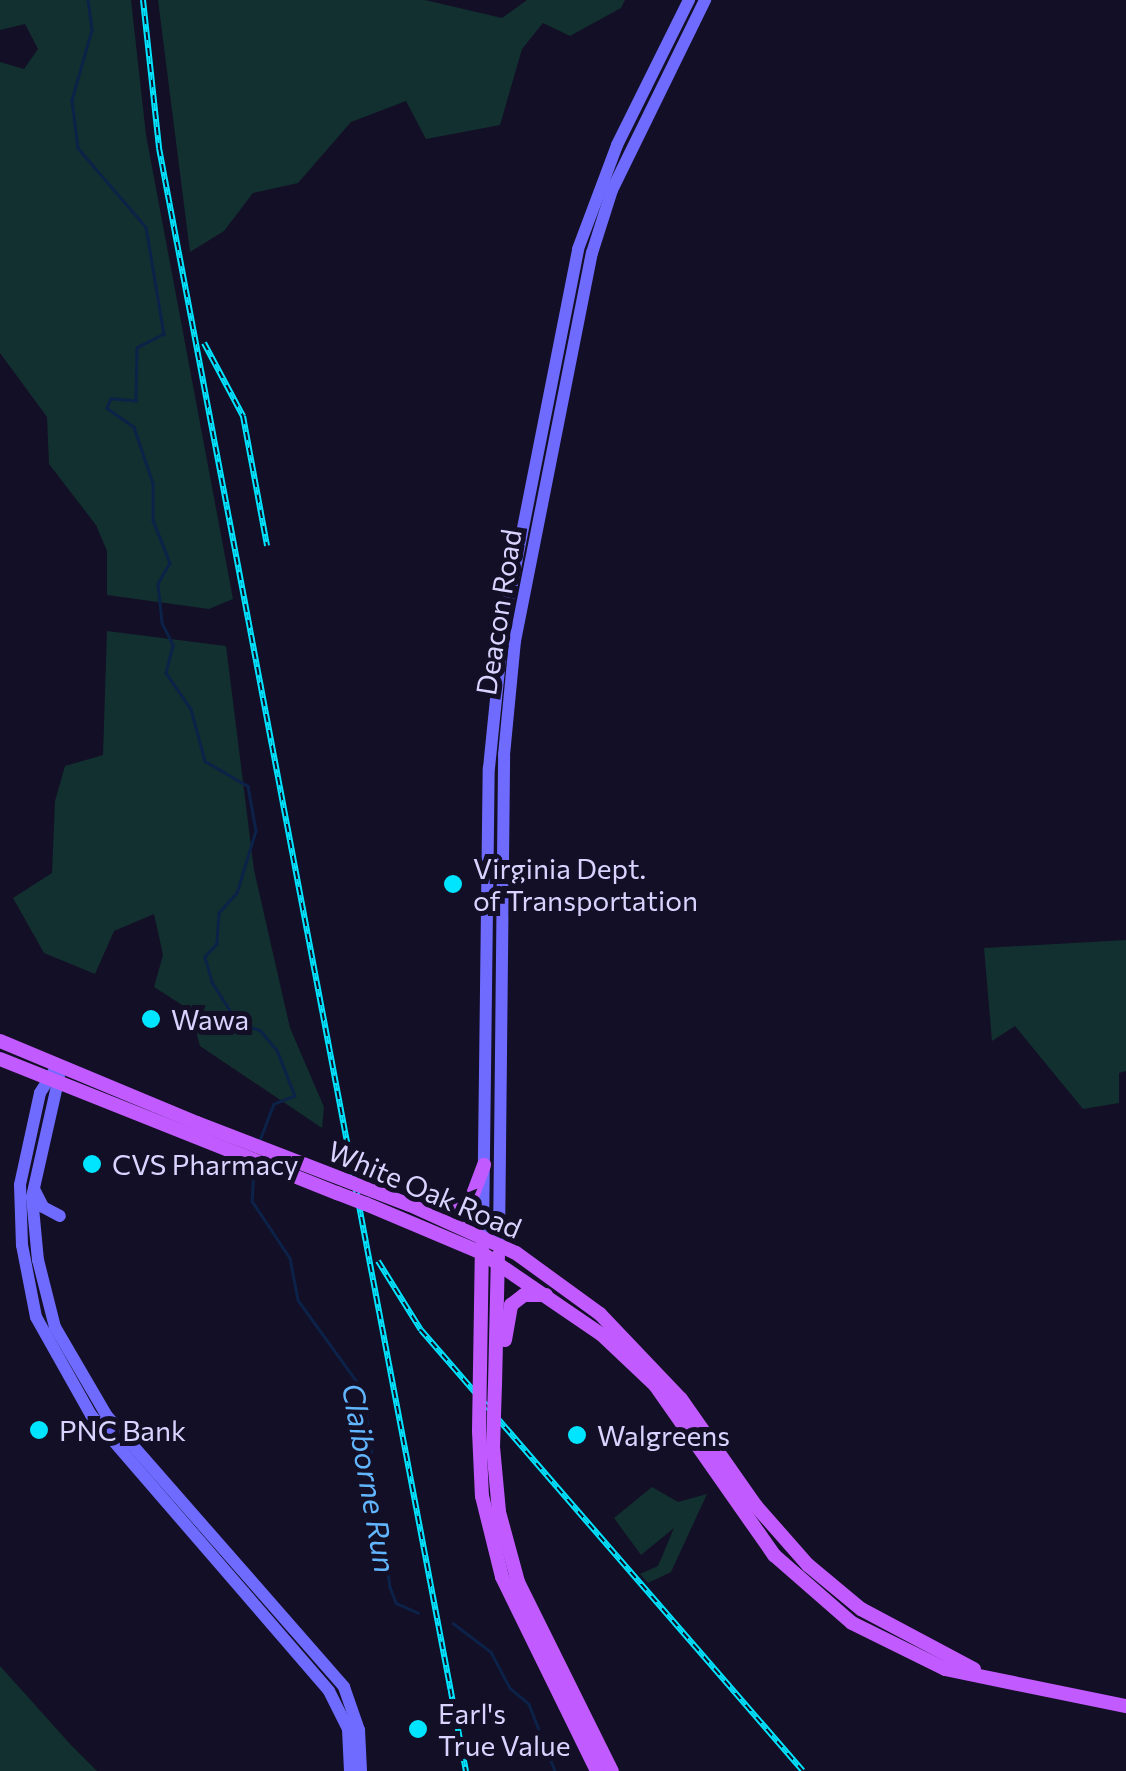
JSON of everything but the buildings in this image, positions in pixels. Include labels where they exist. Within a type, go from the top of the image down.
[{"type":"main road","name":"Deacon Road","points":[[596,1771],[502,1577],[482,1496],[479,1431],[490,768],[503,629],[578,249],[616,145],[689,0]]},
{"type":"main road","name":"Deacon Road","points":[[495,1382],[504,756],[515,641],[603,216],[705,0]]},
{"type":"main road","name":"White Oak Road","points":[[0,1041],[482,1254],[555,1298],[655,1385],[741,1514],[814,1594],[883,1642],[945,1669],[1126,1706]]},
{"type":"main road","name":"White Oak Road","points":[[0,1059],[410,1205],[498,1244],[580,1298],[638,1348],[777,1532],[826,1582],[892,1628],[983,1674]]},
{"type":"main road","points":[[58,1065],[20,1185],[24,1267],[41,1330],[91,1415],[148,1487],[330,1692],[348,1730],[350,1771]]},
{"type":"main road","points":[[54,1080],[33,1183],[36,1247],[55,1327],[100,1406],[344,1687],[361,1739],[361,1771]]},
{"type":"main road","points":[[436,1216],[469,1205],[484,1165]]},
{"type":"main road","points":[[33,1183],[43,1208],[60,1216],[44,1224],[36,1247]]},
{"type":"main road","points":[[555,1298],[532,1294],[511,1305],[495,1382],[493,1447],[499,1512],[518,1582],[612,1771]]},
{"type":"green space","points":[[0,0],[131,0],[146,135],[233,599],[209,609],[107,595],[107,551],[96,525],[49,464],[47,417],[0,353],[0,62],[24,69],[38,49],[25,24],[0,30]]},
{"type":"green space","points":[[158,0],[425,0],[502,18],[527,0],[625,0],[621,8],[570,36],[543,23],[522,49],[500,125],[426,139],[406,101],[351,122],[298,183],[253,193],[224,231],[190,252]]},
{"type":"green space","points":[[107,631],[226,646],[254,870],[290,1028],[324,1107],[322,1128],[200,1046],[190,1010],[154,987],[163,955],[154,914],[114,931],[95,974],[44,953],[13,898],[52,873],[55,801],[65,766],[103,755]]},
{"type":"green space","points":[[1126,940],[1126,1071],[1119,1073],[1119,1103],[1083,1109],[1015,1026],[992,1041],[984,948]]},
{"type":"green space","points":[[652,1487],[678,1502],[707,1494],[671,1572],[648,1583],[640,1574],[658,1566],[674,1528],[641,1555],[614,1518]]},
{"type":"green space","points":[[0,1666],[71,1745],[97,1771],[0,1771]]},
{"type":"waterway","name":"Claiborne Run","points":[[88,0],[92,30],[72,100],[78,148],[146,227],[164,334],[137,348],[136,401],[111,399],[107,408],[134,427],[153,483],[153,520],[170,563],[158,584],[162,623],[173,645],[166,673],[191,709],[205,761],[248,786],[256,831],[237,893],[219,913],[217,944],[205,957],[212,982],[238,1023],[260,1030],[277,1050],[295,1096],[274,1104],[260,1140]]},
{"type":"waterway","name":"Claiborne Run","points":[[254,1167],[252,1201],[290,1258],[298,1300],[363,1390],[390,1587],[396,1603],[418,1613]]},
{"type":"waterway","name":"Claiborne Run","points":[[453,1623],[491,1652],[510,1688],[529,1704],[555,1771]]},
{"type":"railway","points":[[143,0],[159,148],[466,1771]]},
{"type":"railway","points":[[204,343],[243,416],[267,546]]},
{"type":"railway","points":[[378,1261],[421,1330],[803,1771]]},
{"type":"place","name":"Virginia Dept. of Transportation","points":[[453,884]]},
{"type":"place","name":"Wawa","points":[[151,1019]]},
{"type":"place","name":"CVS Pharmacy","points":[[92,1164]]},
{"type":"place","name":"PNC Bank","points":[[39,1430]]},
{"type":"place","name":"Walgreens","points":[[577,1435]]},
{"type":"place","name":"Earl's True Value","points":[[418,1729]]}]
